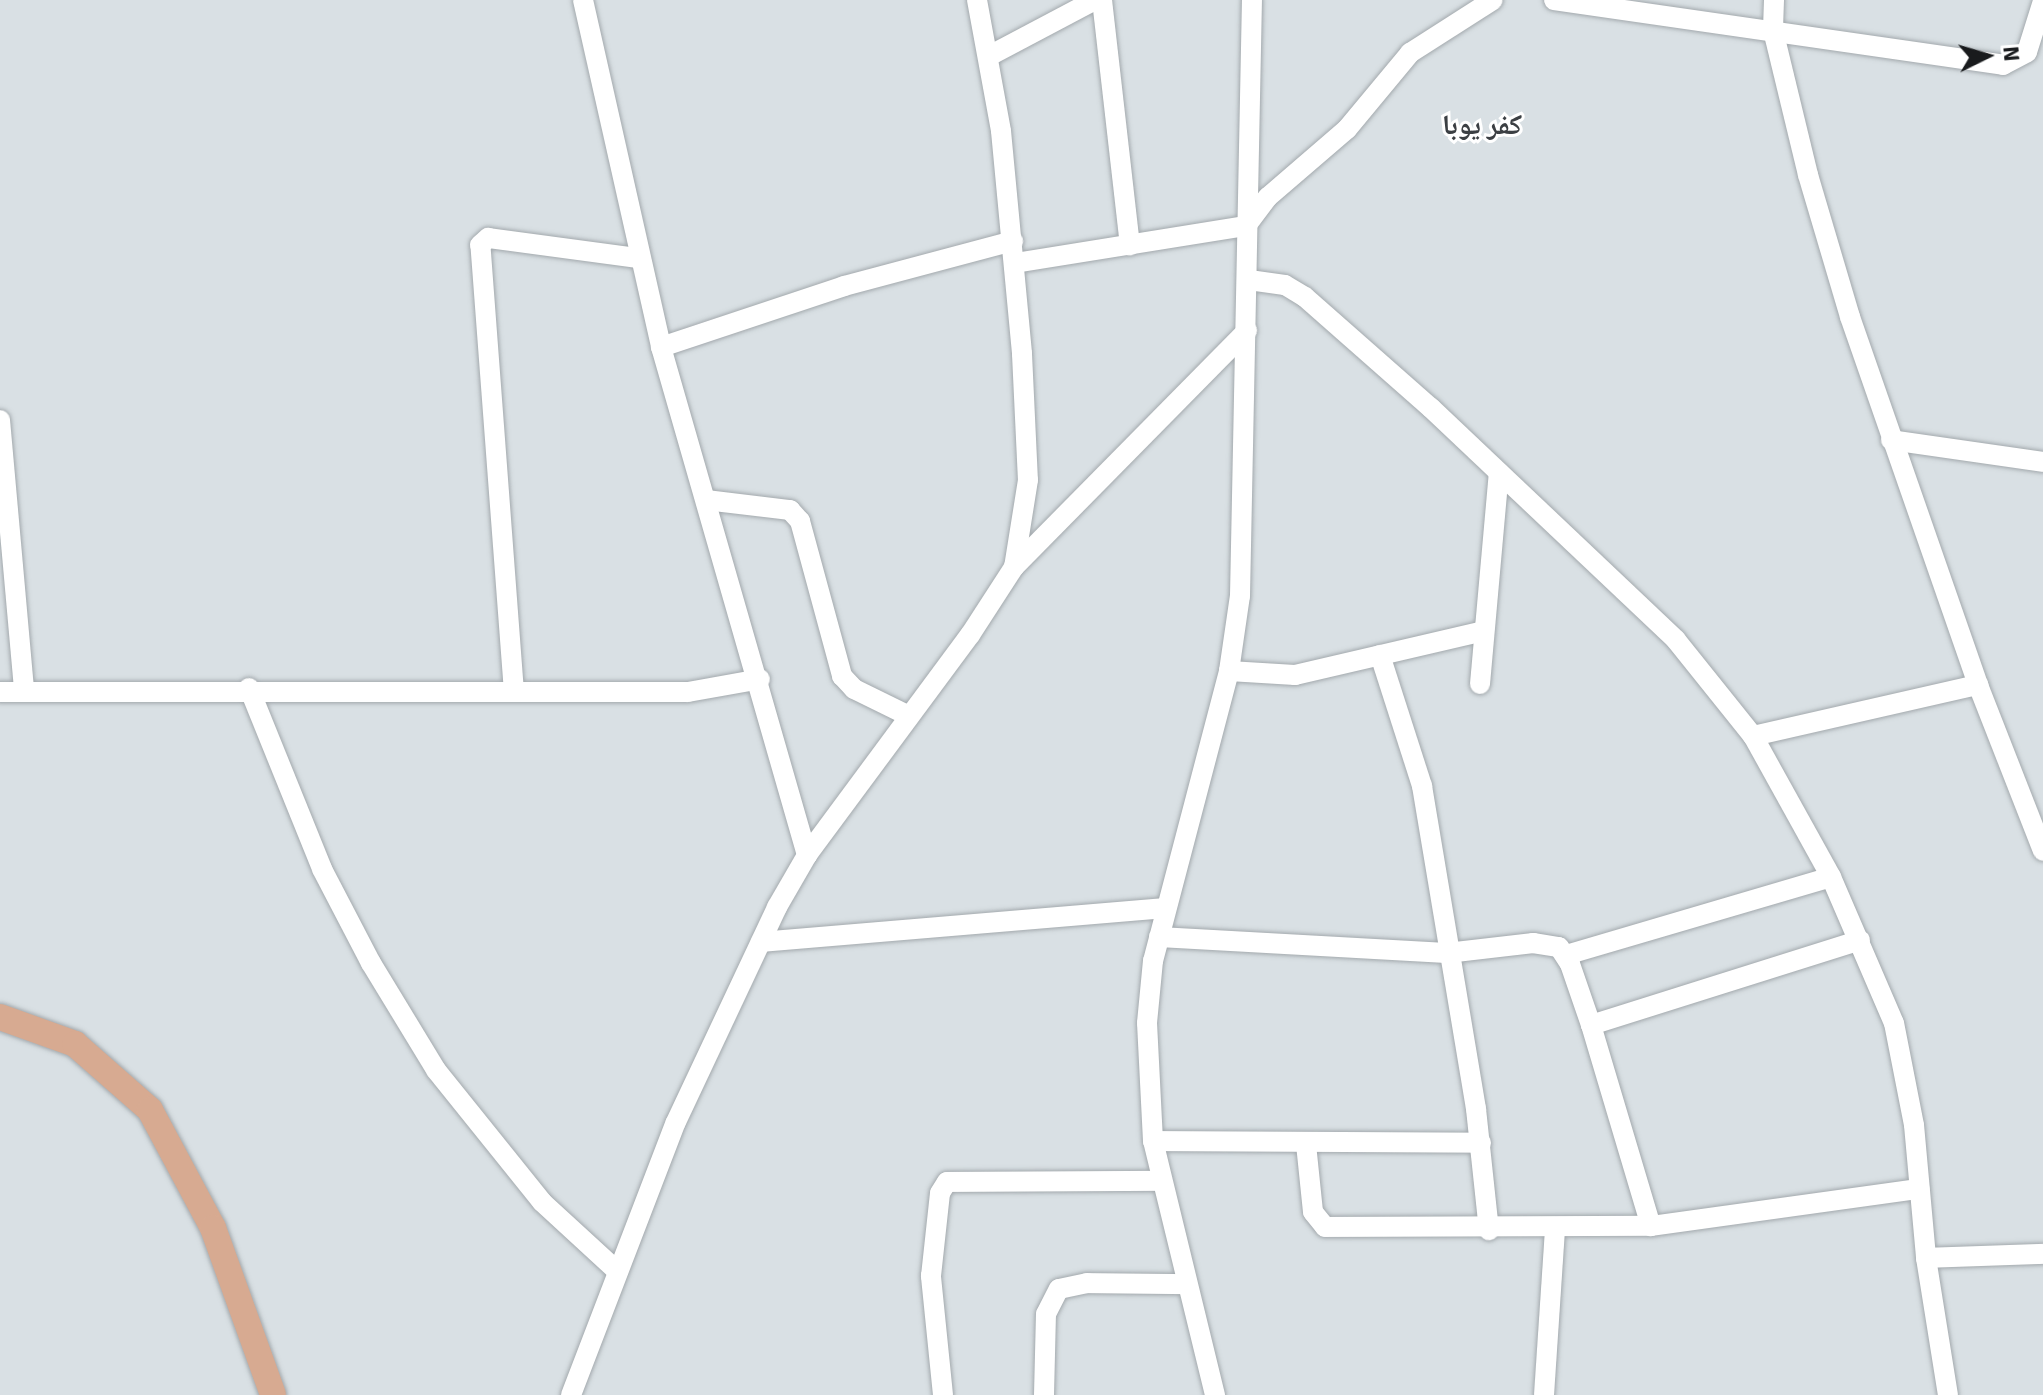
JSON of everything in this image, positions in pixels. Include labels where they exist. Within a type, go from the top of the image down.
[{"type":"main road","points":[[0,1017],[75,1044],[150,1110],[213,1228],[273,1395]]},
{"type":"street","points":[[583,0],[638,258],[661,347],[760,679],[779,770],[807,855]]},
{"type":"street","points":[[977,0],[991,55],[1015,263],[1028,480],[1014,567]]},
{"type":"street","points":[[991,55],[1095,0]]},
{"type":"street","points":[[1102,0],[1130,245]]},
{"type":"street","points":[[1215,1395],[1185,1284],[1153,1141],[1147,1023],[1165,908],[1229,671],[1244,553],[1249,280],[1246,226],[1252,0]]},
{"type":"street","points":[[1015,263],[1246,226],[1268,197],[1347,129],[1410,53],[1493,0]]},
{"type":"street","points":[[1554,0],[2003,65],[2027,52],[2043,1]]},
{"type":"street","points":[[1774,0],[1773,30],[1808,175],[1891,440],[1978,685],[2043,851]]},
{"type":"street","points":[[514,692],[480,245],[488,238],[638,258]]},
{"type":"street","points":[[661,347],[844,286],[1013,241]]},
{"type":"street","points":[[1249,280],[1285,285],[1305,297],[1499,473],[1676,640],[1753,736],[1831,877],[1894,1023],[1905,1069],[1926,1258],[1948,1395]]},
{"type":"street","points":[[571,1395],[676,1122],[761,942],[807,855],[1014,567],[1247,331]]},
{"type":"street","points":[[0,420],[24,691]]},
{"type":"street","points":[[1891,440],[2043,462]]},
{"type":"street","points":[[1480,684],[1499,473]]},
{"type":"street","points":[[706,500],[790,510],[800,521],[842,676],[854,689],[909,716]]},
{"type":"street","points":[[1229,671],[1295,675],[1484,631]]},
{"type":"street","points":[[1380,655],[1422,786],[1447,953],[1481,1143],[1489,1230]]},
{"type":"street","points":[[0,692],[249,688],[688,692],[760,679]]},
{"type":"street","points":[[1753,736],[1978,685]]},
{"type":"street","points":[[249,688],[322,869],[371,963],[436,1070],[542,1202],[618,1272]]},
{"type":"street","points":[[1566,955],[1831,877]]},
{"type":"street","points":[[761,942],[1165,908]]},
{"type":"street","points":[[1159,937],[1447,953],[1545,943],[1566,955],[1591,1025],[1651,1226]]},
{"type":"street","points":[[1591,1025],[1860,940]]},
{"type":"street","points":[[1153,1141],[1481,1143]]},
{"type":"street","points":[[1306,1144],[1313,1212],[1325,1227],[1555,1230],[1651,1226],[1919,1189]]},
{"type":"street","points":[[943,1395],[931,1276],[940,1193],[947,1182],[1162,1181]]},
{"type":"street","points":[[1544,1395],[1555,1230]]},
{"type":"street","points":[[1926,1258],[2043,1254]]},
{"type":"street","points":[[1044,1395],[1046,1314],[1059,1289],[1087,1283],[1185,1284]]},
{"type":"district","name":"كفر يوبا","points":[[1482,125]]}]
